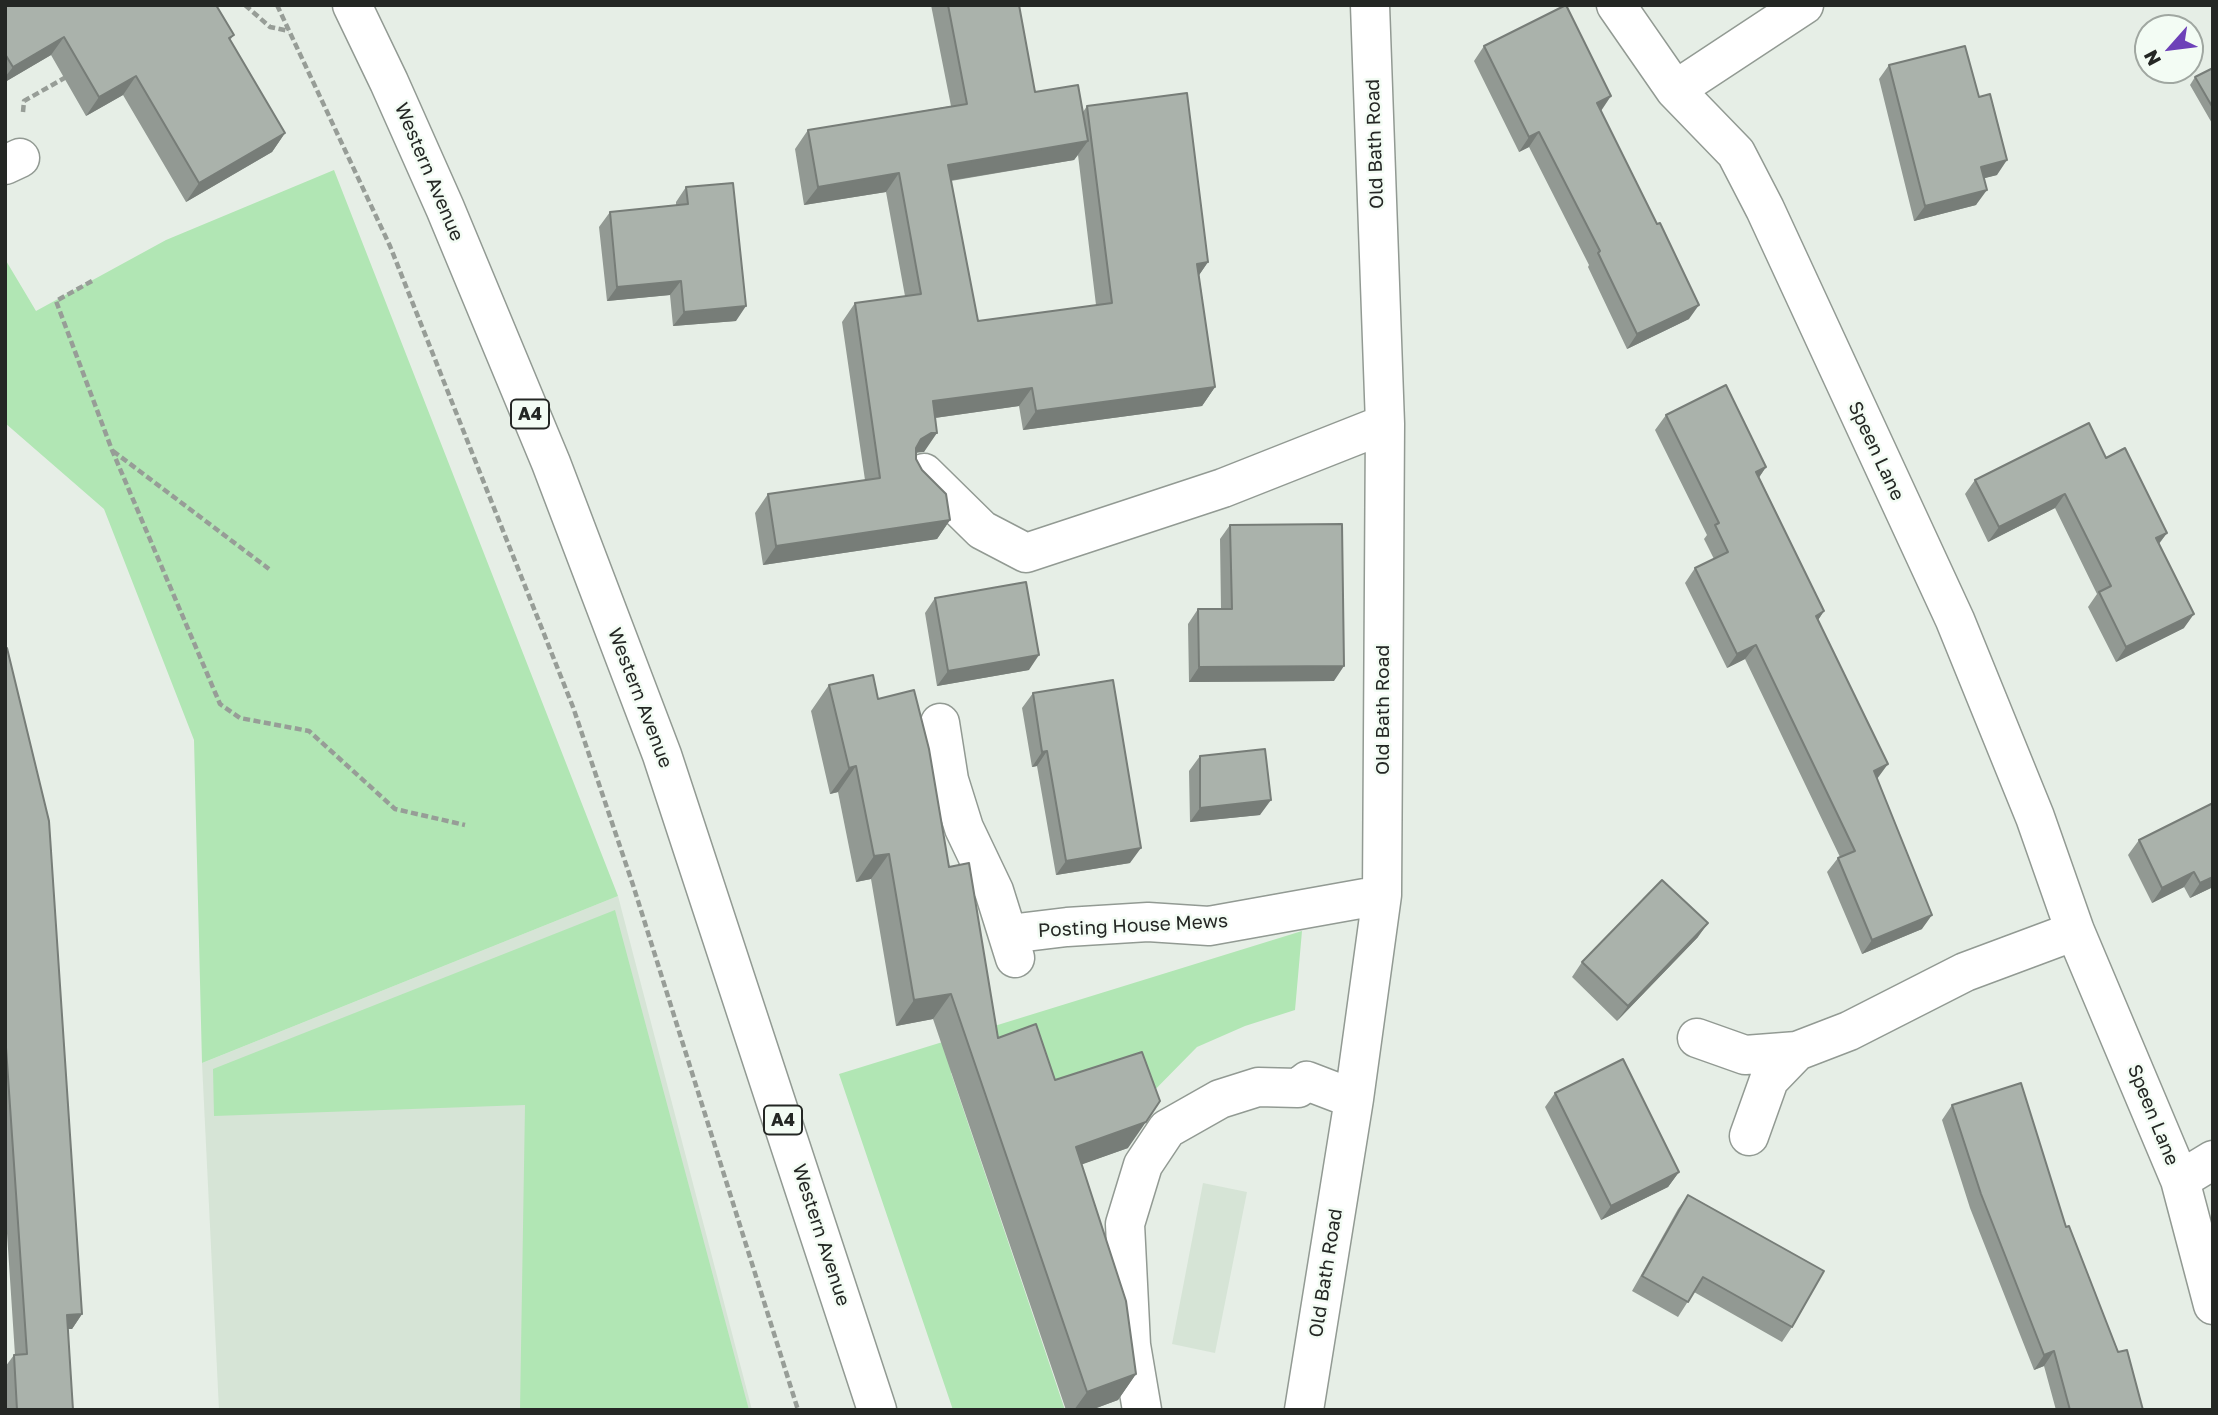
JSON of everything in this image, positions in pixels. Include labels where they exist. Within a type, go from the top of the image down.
[{"type":"street","name":"Western Avenue","points":[[352,5],[445,208],[545,451],[662,755],[877,1410]]},
{"type":"street","name":"Old Bath Road","points":[[1304,1410],[1354,1099],[1382,895],[1385,424],[1370,5]]},
{"type":"street","name":"Speen Lane","points":[[1616,5],[1675,90],[1736,153],[1765,209],[1955,620],[2035,817],[2075,931],[2180,1180],[2213,1305]]},
{"type":"street","points":[[1675,90],[1804,5]]},
{"type":"street","points":[[924,473],[982,530],[1026,553],[1223,488],[1385,424]]},
{"type":"street","name":"Posting House Mews","points":[[940,723],[949,780],[964,828],[994,891],[1012,947],[1067,927],[1148,922],[1209,926],[1382,895]]},
{"type":"street","points":[[1697,1038],[1745,1055],[1797,1051],[1849,1031],[1965,972],[2075,931]]},
{"type":"street","points":[[1749,1136],[1769,1080],[1797,1051]]},
{"type":"street","points":[[1142,1410],[1131,1345],[1125,1224],[1143,1165],[1167,1129],[1220,1098],[1258,1087],[1298,1088],[1307,1081],[1354,1099]]},
{"type":"street","points":[[2180,1180],[2213,1160]]},
{"type":"path","points":[[245,5],[270,27],[290,32]]},
{"type":"path","points":[[277,5],[390,246],[573,707],[641,911],[798,1410]]},
{"type":"path","points":[[12,162],[24,101],[72,74]]},
{"type":"path","points":[[92,281],[56,300],[112,450],[220,704],[240,718],[309,731],[394,809],[466,825]]},
{"type":"path","points":[[112,450],[269,569]]},
{"type":"shaded area","points":[[618,896],[752,1410],[219,1410],[202,1063]]},
{"type":"shaded area","points":[[1203,1183],[1247,1192],[1215,1353],[1172,1344]]},
{"type":"green space","points":[[334,170],[618,896],[202,1063],[194,740],[104,509],[5,423],[5,259],[36,311],[166,240]]},
{"type":"green space","points":[[615,910],[749,1410],[520,1410],[525,1105],[214,1116],[213,1069]]},
{"type":"green space","points":[[1302,931],[1295,1010],[1245,1026],[1197,1047],[1137,1108],[1038,1104],[1018,1050],[951,1073],[1065,1410],[953,1410],[839,1074]]},
{"type":"building","points":[[5,5],[216,5],[234,35],[229,38],[285,133],[199,183],[136,76],[99,97],[64,37],[13,67],[5,54]]},
{"type":"building","points":[[948,5],[1019,5],[1035,92],[1078,85],[1088,141],[948,165],[978,321],[1112,303],[1087,106],[1187,93],[1208,262],[1197,264],[1215,387],[1036,411],[1032,388],[933,401],[937,433],[931,433],[921,439],[916,448],[916,459],[922,470],[946,494],[950,520],[776,546],[768,494],[880,478],[855,303],[921,294],[899,173],[818,187],[808,130],[967,104]]},
{"type":"building","points":[[1566,5],[1611,96],[1597,103],[1657,224],[1660,223],[1699,305],[1637,334],[1598,253],[1600,251],[1539,132],[1529,137],[1484,46]]},
{"type":"building","points":[[1965,46],[1979,97],[1990,94],[2007,160],[1981,167],[1987,190],[1925,206],[1889,65]]},
{"type":"building","points":[[2213,68],[2213,108],[2199,84],[2204,84],[2204,72]]},
{"type":"building","points":[[733,183],[746,306],[684,312],[681,281],[617,287],[610,212],[688,204],[686,187]]},
{"type":"building","points":[[1726,385],[1766,467],[1756,472],[1824,611],[1816,616],[1888,764],[1874,771],[1932,915],[1872,940],[1838,858],[1855,851],[1756,645],[1737,654],[1695,568],[1728,552],[1715,525],[1719,523],[1666,415]]},
{"type":"building","points":[[2089,423],[2106,458],[2125,448],[2167,533],[2156,538],[2194,614],[2126,647],[2099,592],[2111,586],[2065,494],[1999,527],[1975,480]]},
{"type":"building","points":[[1342,524],[1344,666],[1199,667],[1198,609],[1232,609],[1230,525]]},
{"type":"building","points":[[1026,582],[1039,655],[948,671],[935,598]]},
{"type":"building","points":[[5,648],[49,821],[82,1314],[67,1315],[73,1410],[17,1410],[14,1355],[27,1354],[5,1033]]},
{"type":"building","points":[[873,675],[878,699],[914,690],[929,749],[949,867],[969,863],[998,1038],[1036,1024],[1055,1080],[1142,1052],[1160,1101],[1146,1122],[1076,1147],[1126,1301],[1136,1374],[1087,1392],[951,994],[914,1000],[889,854],[874,856],[856,766],[849,768],[829,685]]},
{"type":"building","points":[[1113,680],[1141,848],[1066,861],[1047,751],[1042,752],[1033,693]]},
{"type":"building","points":[[1265,749],[1271,800],[1200,808],[1200,756]]},
{"type":"building","points":[[2213,803],[2213,877],[2200,883],[2194,872],[2162,888],[2139,840]]},
{"type":"building","points":[[1662,880],[1708,923],[1628,1006],[1582,962]]},
{"type":"building","points":[[1623,1059],[1679,1172],[1611,1206],[1555,1093]]},
{"type":"building","points":[[2021,1083],[2066,1227],[2069,1226],[2118,1352],[2127,1350],[2143,1410],[2070,1410],[2054,1351],[2044,1355],[1981,1194],[1952,1105]]},
{"type":"building","points":[[1688,1195],[1824,1271],[1792,1327],[1703,1277],[1688,1302],[1642,1276]]}]
